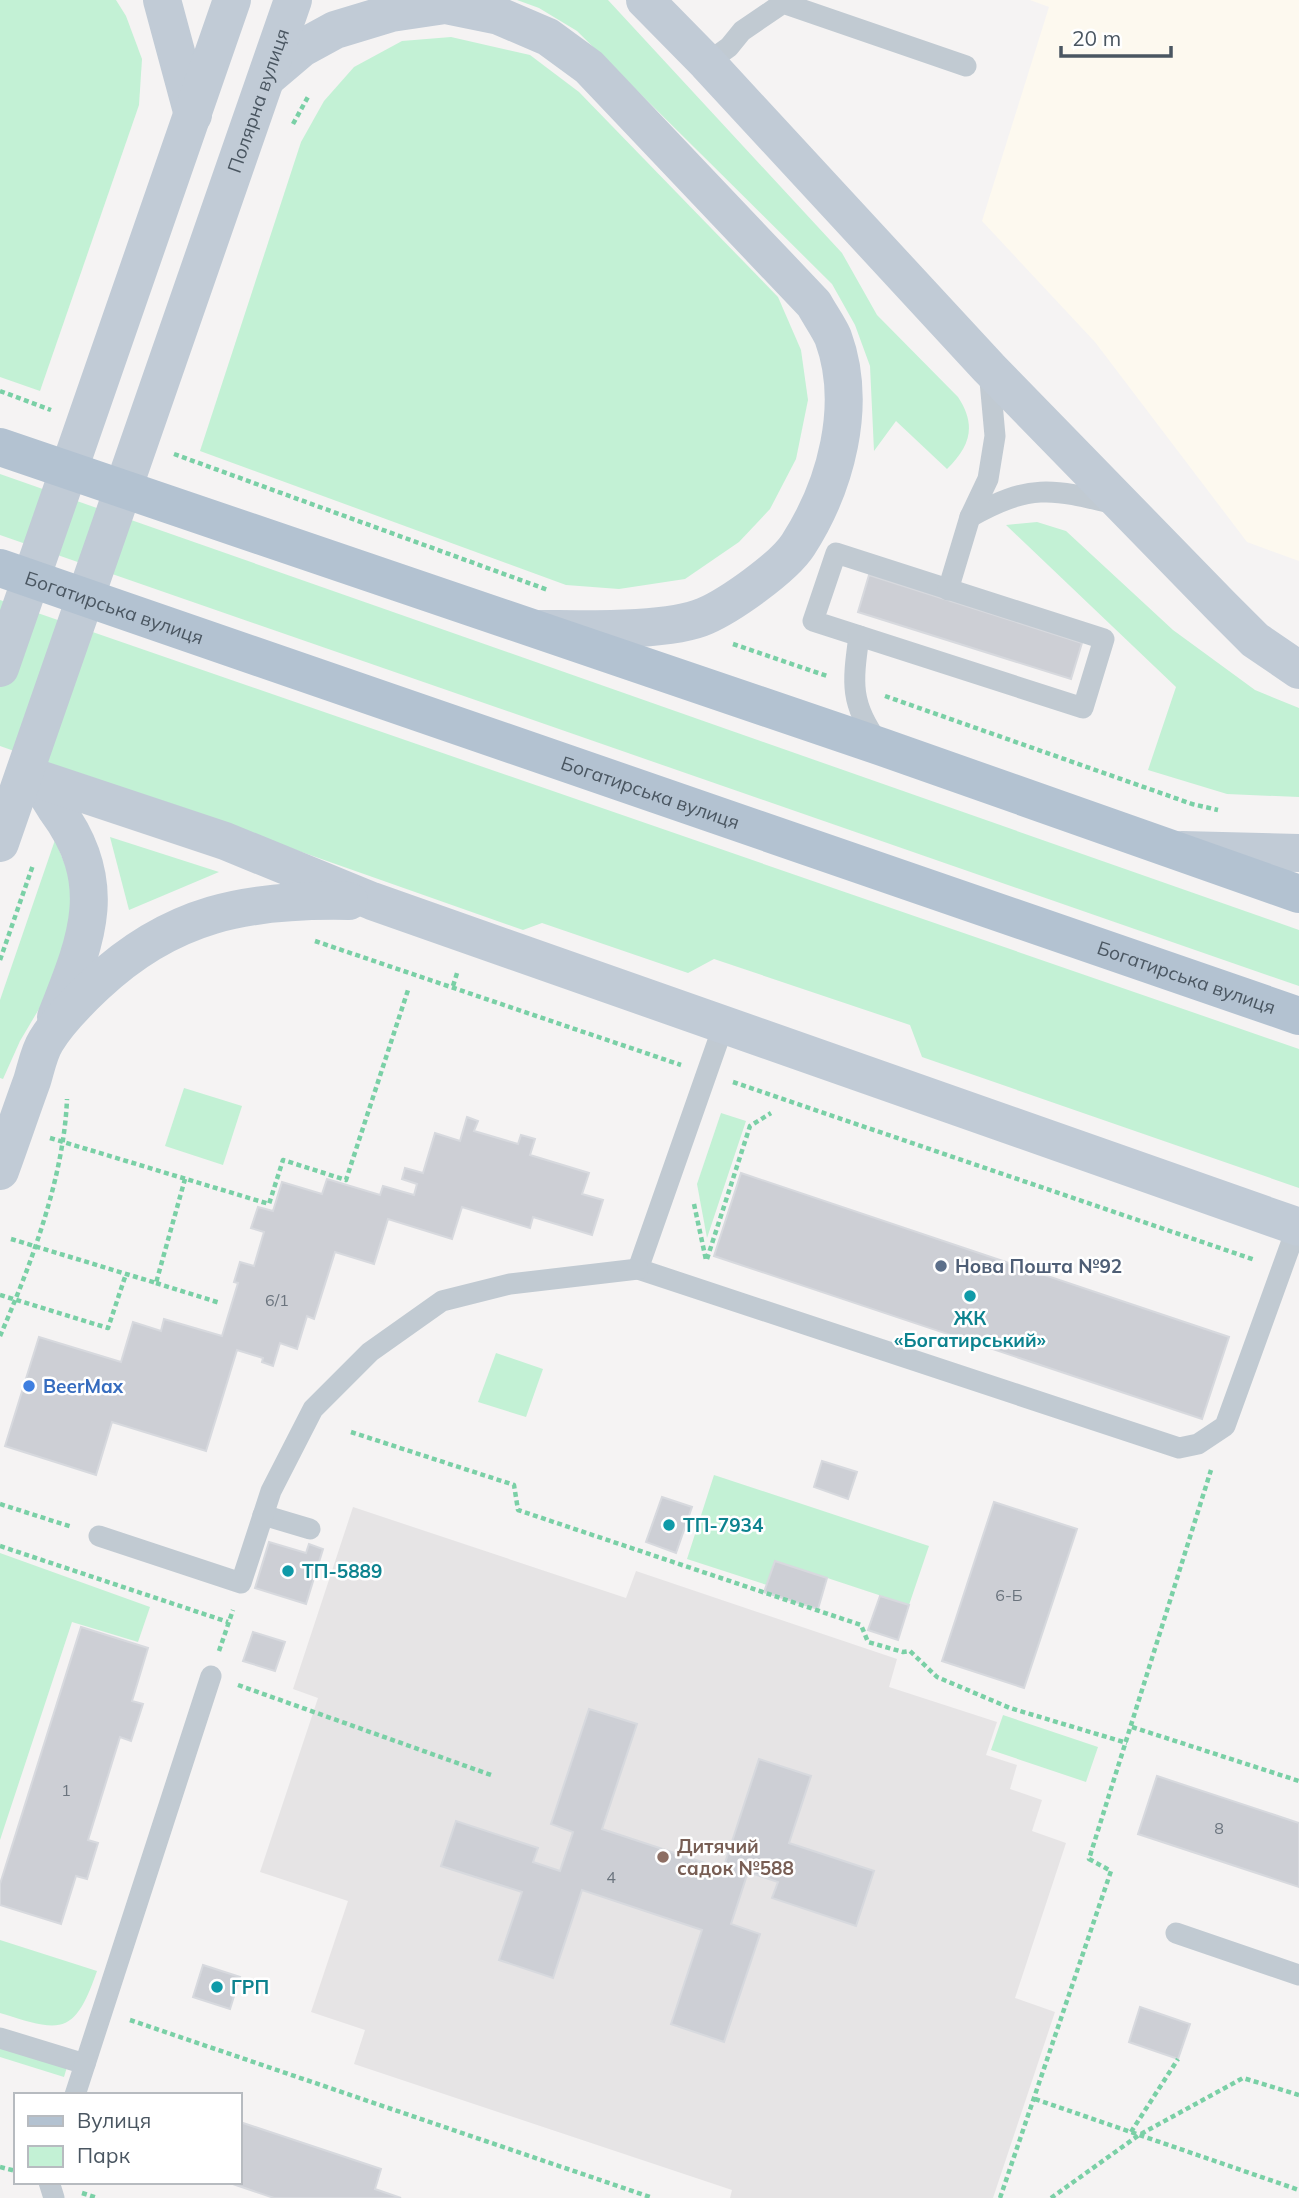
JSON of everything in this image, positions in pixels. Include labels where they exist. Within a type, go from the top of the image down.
[{"type":"main road","points":[[162,0],[193,114]]},
{"type":"main road","points":[[0,668],[232,0]]},
{"type":"main road","name":"Полярна вулиця","points":[[0,844],[269,76],[293,0]]},
{"type":"main road","points":[[645,0],[707,63],[989,368],[1127,506],[1255,640],[1299,670]]},
{"type":"main road","points":[[269,76],[302,48],[335,30],[391,13],[445,5],[499,16],[548,37],[589,67],[814,304],[833,337],[842,383],[842,432],[829,486],[796,548],[749,590],[704,617],[654,626],[529,629]]},
{"type":"main road","points":[[0,447],[881,747],[1299,894]]},
{"type":"main road","name":"Богатирська вулиця","points":[[0,568],[1299,1016]]},
{"type":"main road","points":[[17,771],[225,841],[372,901],[1298,1227]]},
{"type":"main road","points":[[0,1171],[46,1041],[80,956],[90,909],[87,866],[69,826],[17,771]]},
{"type":"main road","points":[[1168,849],[1299,853]]},
{"type":"main road","points":[[46,1041],[81,999],[117,965],[150,943],[197,919],[242,906],[292,900],[372,901]]},
{"type":"lane","points":[[707,63],[729,47],[742,31],[783,3],[966,66]]},
{"type":"lane","points":[[948,590],[970,517],[988,479],[995,436],[989,368]]},
{"type":"lane","points":[[970,517],[998,501],[1034,490],[1066,492],[1127,506]]},
{"type":"lane","points":[[836,553],[1104,639],[1083,708],[859,636],[813,621],[836,553]]},
{"type":"lane","points":[[859,636],[852,684],[862,721],[881,747]]},
{"type":"lane","points":[[638,1269],[724,1024]]},
{"type":"lane","points":[[99,1536],[241,1583],[271,1491],[313,1409],[370,1352],[442,1301],[510,1284],[638,1269],[1179,1448],[1198,1444],[1225,1426],[1298,1227]]},
{"type":"lane","points":[[263,1515],[310,1529]]},
{"type":"lane","points":[[76,2093],[211,1676]]},
{"type":"lane","points":[[1175,1933],[1299,1975]]},
{"type":"lane","points":[[0,2038],[85,2064]]},
{"type":"path","points":[[288,133],[314,87]]},
{"type":"path","points":[[0,391],[64,415]]},
{"type":"path","points":[[167,452],[554,592]]},
{"type":"path","points":[[726,642],[1192,804],[1230,810]]},
{"type":"path","points":[[307,939],[344,948],[1282,1269]]},
{"type":"path","points":[[46,1137],[269,1204],[283,1160],[346,1180],[408,990]]},
{"type":"path","points":[[0,1336],[34,1246],[64,1142],[68,1088]]},
{"type":"path","points":[[707,1261],[750,1126],[771,1113]]},
{"type":"path","points":[[156,1283],[185,1180]]},
{"type":"path","points":[[692,1196],[707,1261]]},
{"type":"path","points":[[11,1239],[220,1303]]},
{"type":"path","points":[[707,1261],[719,1265]]},
{"type":"path","points":[[0,1294],[108,1328],[126,1274]]},
{"type":"path","points":[[1000,2198],[1111,1871],[1088,1859],[1127,1743],[1225,1426]]},
{"type":"path","points":[[351,1432],[514,1485],[518,1510],[861,1625],[868,1642],[903,1652],[911,1651],[937,1676],[1010,1708],[1127,1743]]},
{"type":"path","points":[[0,1504],[99,1536]]},
{"type":"path","points":[[0,1546],[229,1622]]},
{"type":"path","points":[[241,1583],[211,1676],[491,1775]]},
{"type":"path","points":[[1132,1727],[1299,1781]]},
{"type":"path","points":[[120,2017],[653,2198]]},
{"type":"path","points":[[1131,2132],[1178,2059]]},
{"type":"path","points":[[1051,2198],[1139,2135],[1243,2078],[1299,2095]]},
{"type":"path","points":[[1035,2099],[1299,2190]]},
{"type":"shaded area","points":[[1030,0],[1299,0],[1299,561],[1247,542],[1095,342],[982,221],[1049,7]]},
{"type":"shaded area","name":"Дитячий садок №588","points":[[353,1507],[626,1598],[636,1571],[897,1659],[889,1687],[997,1722],[986,1755],[1017,1765],[1010,1789],[1042,1800],[1032,1831],[1066,1843],[1015,1998],[1055,2012],[993,2198],[730,2198],[732,2190],[354,2064],[365,2030],[311,2012],[348,1901],[260,1872],[318,1698],[293,1689]]},
{"type":"green space","points":[[0,0],[116,0],[126,16],[142,59],[139,105],[40,391],[0,377]]},
{"type":"green space","points":[[517,0],[608,0],[842,253],[877,315],[958,397],[964,407],[969,426],[966,444],[947,469],[896,421],[874,451],[870,366],[855,325],[832,284],[577,31],[539,8]]},
{"type":"green space","points":[[451,37],[530,55],[579,92],[778,297],[801,350],[808,400],[796,459],[770,509],[739,542],[685,579],[619,589],[566,585],[200,451],[301,142],[324,101],[354,67],[402,41]]},
{"type":"green space","points":[[0,474],[1299,930],[1299,986],[0,535]]},
{"type":"green space","points":[[1037,522],[1066,531],[1173,630],[1255,690],[1299,708],[1299,797],[1227,794],[1148,770],[1176,687],[1006,525]]},
{"type":"green space","points":[[0,600],[1299,1049],[1299,1188],[922,1057],[910,1025],[714,959],[688,973],[542,923],[523,930],[0,746]]},
{"type":"green space","points":[[110,837],[219,872],[129,910]]},
{"type":"green space","points":[[55,840],[79,899],[52,987],[20,1041],[3,1079],[0,1078],[0,1000]]},
{"type":"green space","points":[[184,1088],[242,1106],[223,1165],[165,1146]]},
{"type":"green space","points":[[721,1113],[746,1121],[707,1238],[697,1184]]},
{"type":"green space","points":[[496,1353],[543,1369],[526,1417],[478,1402]]},
{"type":"green space","points":[[714,1475],[929,1546],[909,1605],[776,1561],[767,1585],[687,1559]]},
{"type":"green space","points":[[0,1553],[150,1607],[138,1642],[72,1622],[0,1840]]},
{"type":"green space","points":[[1003,1715],[1098,1747],[1086,1782],[991,1750]]},
{"type":"green space","points":[[0,1940],[97,1971],[89,1993],[72,2018],[63,2024],[51,2025],[0,2013]]},
{"type":"green space","points":[[0,2047],[67,2067],[64,2077],[0,2057]]},
{"type":"building","points":[[869,575],[1082,643],[1071,679],[858,612]]},
{"type":"building","points":[[467,1117],[478,1121],[474,1131],[518,1144],[521,1135],[535,1139],[530,1155],[589,1173],[582,1194],[603,1200],[592,1235],[533,1217],[530,1228],[462,1207],[452,1239],[388,1219],[374,1264],[335,1252],[314,1319],[307,1316],[297,1349],[280,1343],[273,1366],[262,1362],[263,1358],[237,1350],[206,1451],[112,1422],[96,1475],[5,1446],[39,1337],[121,1362],[133,1322],[161,1331],[164,1319],[222,1336],[238,1283],[234,1282],[240,1262],[254,1266],[264,1232],[251,1228],[258,1207],[273,1211],[282,1182],[322,1194],[327,1179],[380,1195],[383,1186],[414,1195],[417,1184],[402,1179],[405,1168],[423,1173],[435,1133],[460,1141]]},
{"type":"building","name":"ЖК «Богатирський»","points":[[741,1173],[1229,1337],[1202,1419],[714,1256]]},
{"type":"building","points":[[822,1461],[857,1472],[848,1499],[814,1487]]},
{"type":"building","name":"ТП-7934","points":[[662,1497],[692,1507],[676,1553],[646,1542]]},
{"type":"building","points":[[994,1502],[1077,1529],[1024,1688],[942,1661]]},
{"type":"building","name":"ТП-5889","points":[[269,1542],[306,1553],[309,1544],[323,1549],[306,1604],[255,1588]]},
{"type":"building","points":[[775,1561],[827,1578],[818,1609],[764,1592]]},
{"type":"building","points":[[880,1596],[909,1605],[898,1640],[868,1630]]},
{"type":"building","points":[[81,1627],[148,1648],[132,1701],[143,1704],[131,1741],[120,1737],[88,1840],[98,1843],[87,1879],[76,1876],[61,1924],[0,1905],[0,1884]]},
{"type":"building","points":[[253,1632],[285,1642],[275,1671],[243,1661]]},
{"type":"building","points":[[589,1709],[637,1724],[602,1829],[723,1869],[759,1759],[811,1776],[789,1843],[874,1871],[856,1926],[772,1898],[778,1882],[748,1872],[731,1924],[760,1934],[724,2042],[671,2024],[702,1930],[582,1890],[553,1978],[499,1960],[522,1892],[441,1866],[456,1821],[538,1848],[533,1862],[560,1871],[573,1832],[551,1824]]},
{"type":"building","points":[[1157,1776],[1299,1823],[1299,1887],[1138,1834]]},
{"type":"building","name":"ГРП","points":[[203,1965],[240,1977],[230,2009],[193,1997]]},
{"type":"building","points":[[1140,2007],[1190,2024],[1178,2059],[1129,2042]]},
{"type":"building","points":[[242,2123],[381,2169],[375,2189],[401,2198],[274,2198],[233,2184],[242,2184]]},
{"type":"place","name":"Нова Пошта №92","points":[[941,1266]]},
{"type":"place","name":"ЖК «Богатирський»","points":[[970,1296]]},
{"type":"place","name":"BeerMax","points":[[29,1386]]},
{"type":"place","name":"ТП-7934","points":[[669,1525]]},
{"type":"place","name":"ТП-5889","points":[[288,1571]]},
{"type":"place","name":"Дитячий садок №588","points":[[663,1857]]},
{"type":"place","name":"ГРП","points":[[217,1987]]}]
